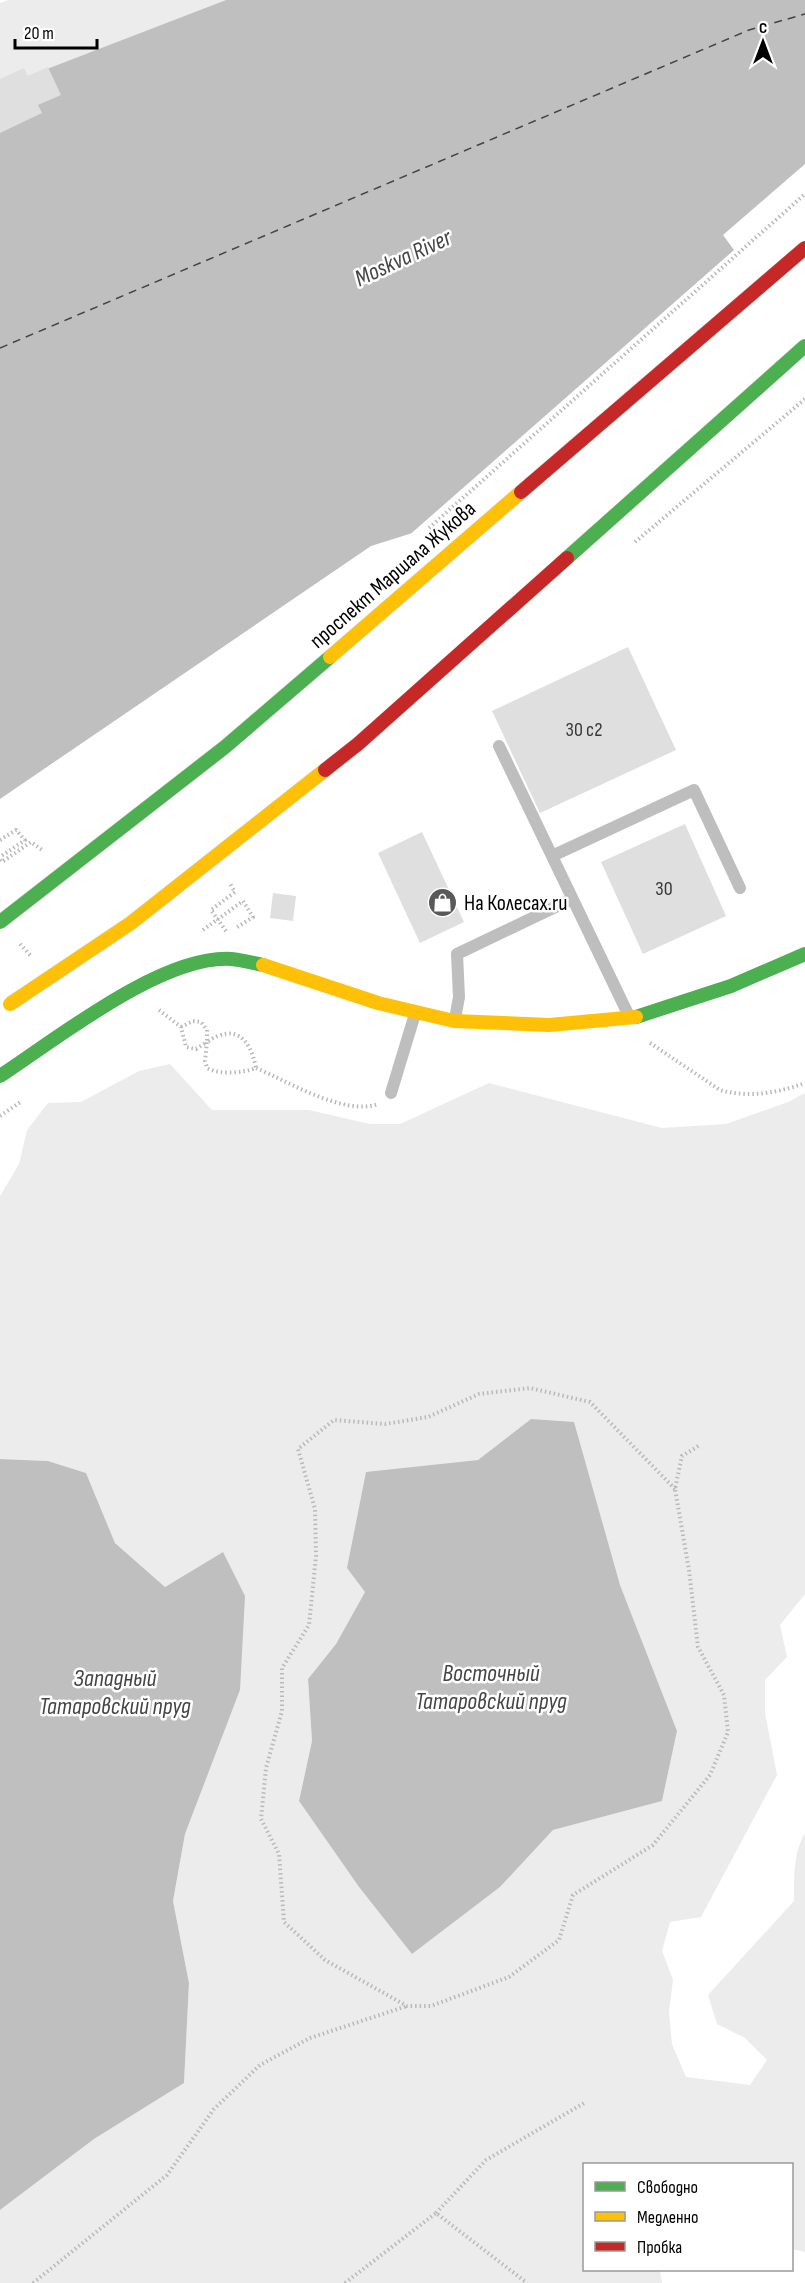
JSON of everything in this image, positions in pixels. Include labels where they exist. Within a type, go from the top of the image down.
[{"type":"main road","name":"проспект Маршала Жукова","points":[[0,922],[225,747],[805,248]]},
{"type":"main road","points":[[9,1004],[131,923],[358,744],[805,346]]},
{"type":"main road","points":[[0,1076],[144,983],[177,968],[201,962],[231,959],[265,964],[415,1014],[454,1021],[549,1025],[630,1019],[731,986],[805,954]]},
{"type":"lane","points":[[499,746],[630,1019]]},
{"type":"lane","points":[[552,856],[694,790],[740,888]]},
{"type":"lane","points":[[454,1021],[459,997],[457,954],[572,899]]},
{"type":"lane","points":[[391,1093],[415,1014]]},
{"type":"path","points":[[423,533],[805,194]]},
{"type":"path","points":[[0,840],[16,830],[24,840],[0,858],[2,862],[32,842],[41,851],[50,844]]},
{"type":"path","points":[[203,930],[211,924],[219,919],[243,901],[253,917],[228,934],[222,926],[217,918],[211,909],[235,892],[229,882]]},
{"type":"path","points":[[159,1010],[181,1027],[186,1047],[196,1049],[220,1034],[237,1035],[247,1043],[256,1068]]},
{"type":"path","points":[[181,1027],[193,1021],[201,1022],[207,1030],[205,1061],[207,1068],[214,1072],[244,1073],[256,1068],[345,1106],[367,1108],[383,1102],[391,1093]]},
{"type":"path","points":[[645,1040],[720,1090],[757,1094],[805,1083]]},
{"type":"path","points":[[407,2006],[325,1960],[284,1922],[279,1854],[261,1819],[266,1768],[282,1711],[282,1668],[309,1624],[316,1556],[315,1509],[298,1449],[333,1420],[385,1424],[417,1419],[428,1417],[479,1394],[530,1388],[590,1402],[675,1489]]},
{"type":"path","points":[[33,2283],[167,2175],[214,2109],[260,2065],[310,2038],[407,2006],[431,2006],[509,1977],[559,1940],[573,1894],[653,1845],[710,1775],[728,1732],[724,1695],[698,1647],[689,1570],[675,1489],[682,1456],[700,1445]]},
{"type":"path","points":[[345,2283],[436,2213],[486,2160],[586,2102]]},
{"type":"path","points":[[436,2213],[527,2283]]},
{"type":"shaded area","points":[[8,0],[226,0],[0,87],[0,3]]},
{"type":"shaded area","points":[[170,1064],[212,1110],[309,1110],[370,1124],[400,1124],[489,1083],[662,1128],[726,1124],[788,1102],[805,1093],[805,1594],[780,1625],[787,1657],[765,1680],[765,1713],[777,1775],[701,1917],[670,1922],[662,1951],[673,1980],[669,2012],[672,2044],[686,2077],[750,2085],[767,2060],[745,2038],[717,2024],[708,1995],[794,1901],[796,1858],[805,1833],[805,2252],[793,2249],[793,2163],[583,2163],[583,2271],[660,2271],[662,2283],[0,2283],[0,2210],[94,2139],[184,2083],[189,1983],[173,1901],[185,1834],[240,1690],[223,1552],[165,1587],[115,1543],[86,1473],[48,1461],[0,1459],[0,1196],[19,1164],[27,1130],[48,1103],[81,1102],[139,1071]],"holes":[[[531,1419],[620,1585],[677,1731],[662,1801],[553,1830],[500,1887],[412,1953],[359,1887],[299,1801],[312,1741],[308,1679],[336,1644],[365,1592],[366,1473],[478,1460]]]},
{"type":"water","name":"Moskva River","points":[[226,0],[805,0],[805,410],[371,546],[0,799],[0,87]]},
{"type":"water","name":"Восточный Татаровский пруд","points":[[531,1419],[574,1422],[620,1585],[677,1731],[662,1801],[553,1830],[500,1887],[412,1954],[359,1887],[299,1801],[312,1741],[308,1679],[336,1644],[365,1592],[347,1568],[366,1472],[478,1460]]},
{"type":"water","name":"Западный Татаровский пруд","points":[[0,1459],[48,1461],[86,1473],[115,1543],[165,1587],[223,1552],[245,1596],[240,1690],[185,1834],[173,1901],[189,1983],[184,2083],[94,2139],[0,2210]]},
{"type":"pier","points":[[805,164],[805,411],[406,538],[734,250],[723,235]]},
{"type":"building","points":[[48,67],[61,95],[38,105],[42,113],[0,133],[0,79],[24,68],[28,76]]},
{"type":"building","points":[[628,647],[676,750],[540,813],[492,711]]},
{"type":"building","points":[[685,824],[726,916],[643,954],[601,862]]},
{"type":"building","points":[[422,832],[464,922],[420,943],[378,853]]},
{"type":"building","points":[[273,893],[296,896],[293,921],[270,918]]},
{"type":"ferry route","points":[[0,348],[749,30],[805,14]]},
{"type":"traffic: fast","points":[[567,558],[805,346]]},
{"type":"traffic: fast","points":[[0,922],[225,747],[330,657]]},
{"type":"traffic: fast","points":[[636,1017],[731,986],[805,954]]},
{"type":"traffic: fast","points":[[0,1076],[111,1002],[174,970],[204,961],[231,959],[263,965]]},
{"type":"traffic: slow","points":[[330,657],[521,492]]},
{"type":"traffic: slow","points":[[10,1004],[131,923],[325,770]]},
{"type":"traffic: slow","points":[[263,965],[378,1003],[454,1021],[549,1025],[636,1017]]},
{"type":"traffic: jam","points":[[521,492],[805,248]]},
{"type":"traffic: jam","points":[[325,770],[358,744],[567,558]]},
{"type":"place","name":"На Колесах.ru","points":[[443,903]]}]
